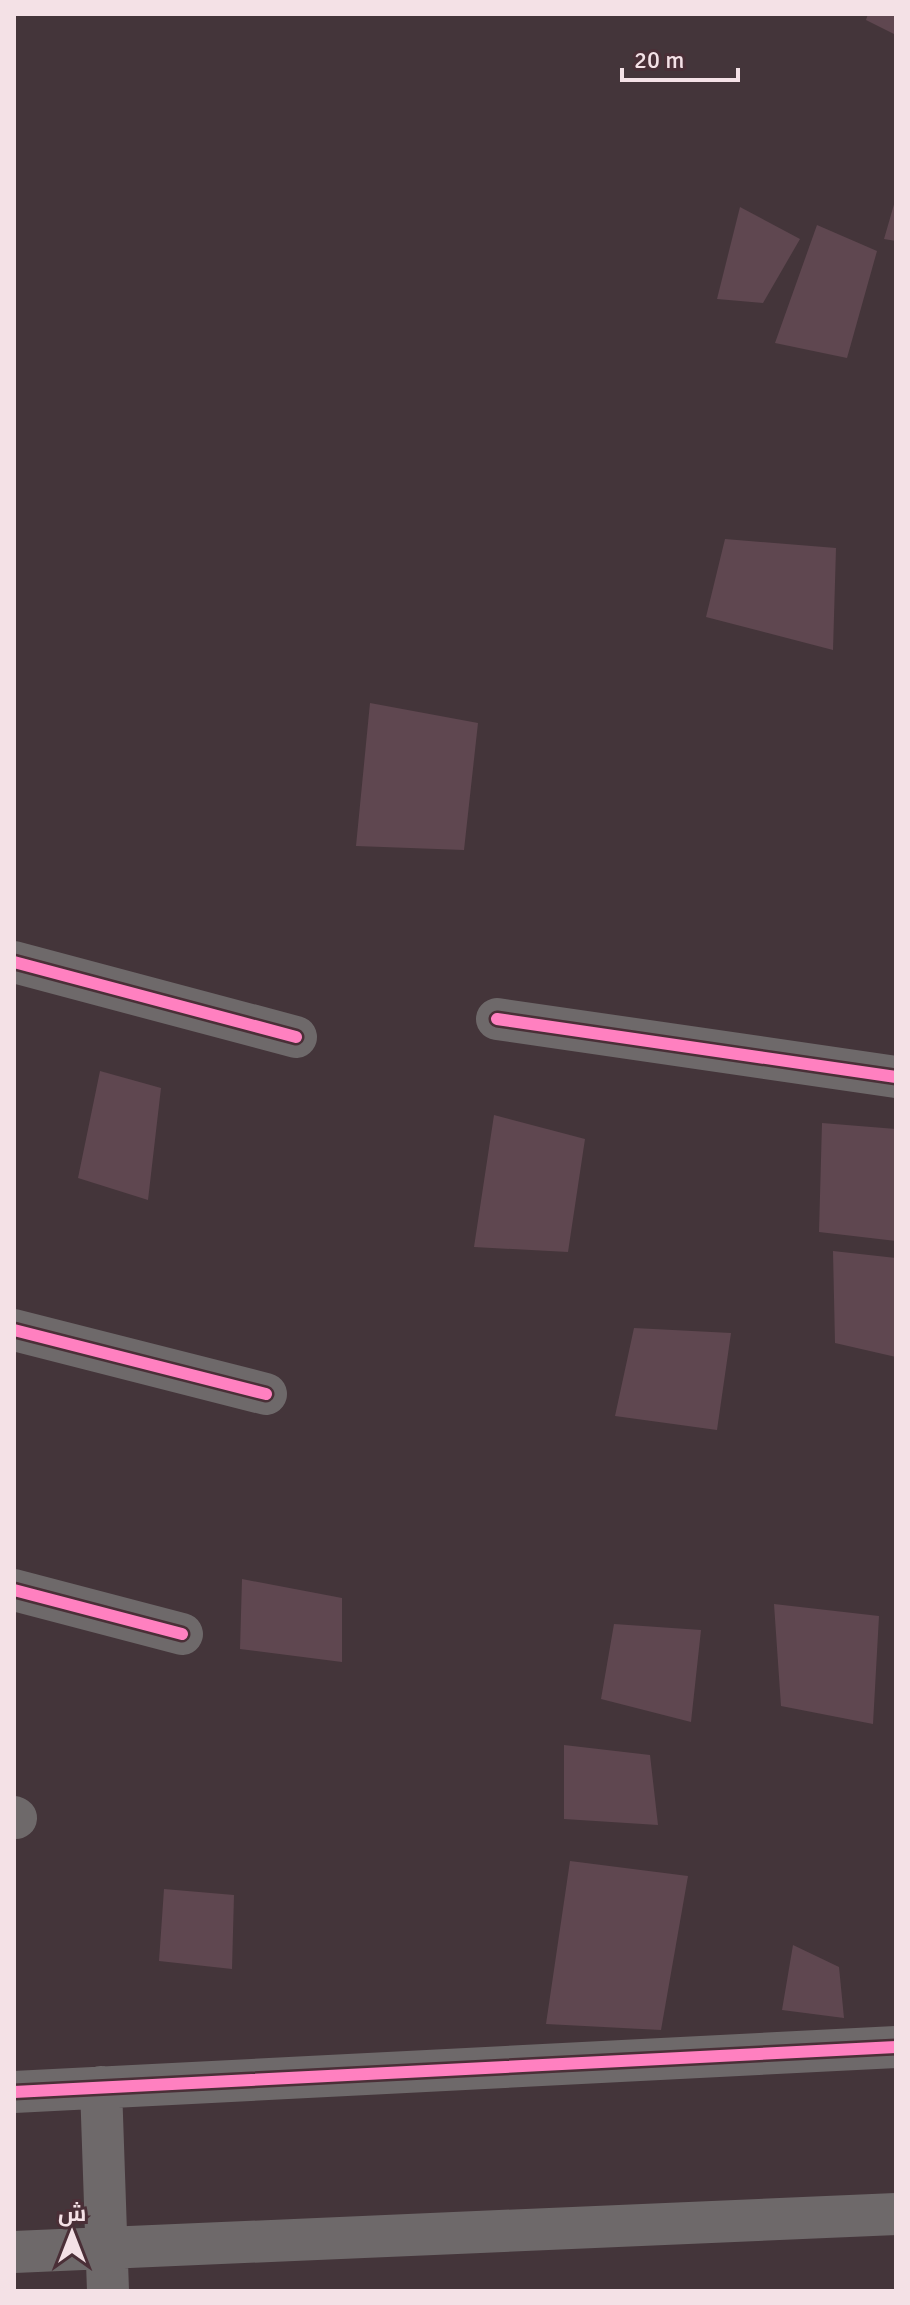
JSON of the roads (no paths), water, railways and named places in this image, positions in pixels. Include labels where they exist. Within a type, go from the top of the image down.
[{"type":"street","points":[[14,962],[296,1037]]},
{"type":"street","points":[[497,1019],[896,1077]]},
{"type":"street","points":[[14,1330],[266,1394]]},
{"type":"street","points":[[14,1590],[182,1634]]},
{"type":"street","points":[[14,2092],[896,2047]]},
{"type":"street","points":[[101,2087],[108,2291]]},
{"type":"street","points":[[14,2252],[896,2214]]}]
